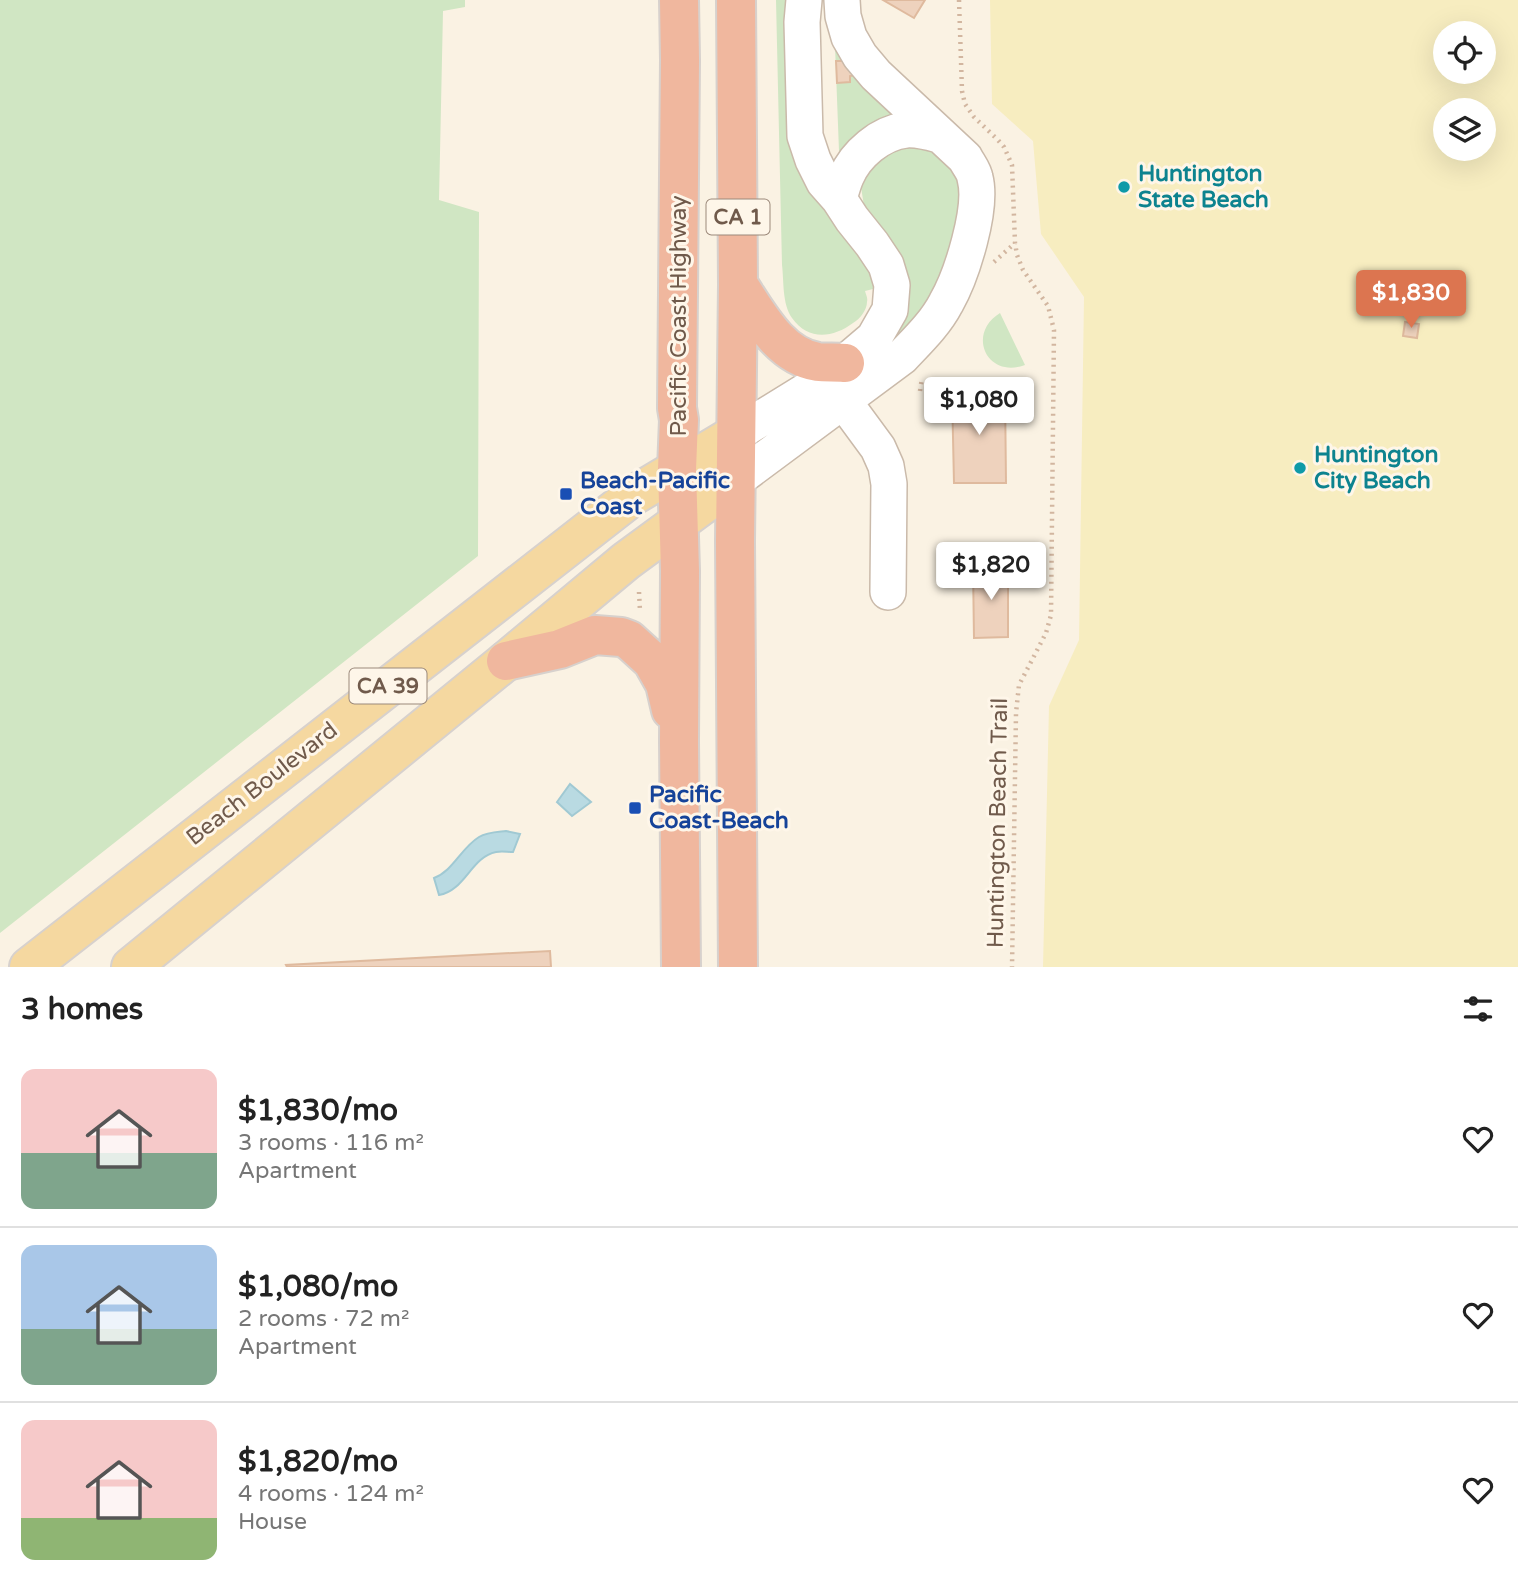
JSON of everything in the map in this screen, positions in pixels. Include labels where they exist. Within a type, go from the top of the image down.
[{"type":"highway","name":"Pacific Coast Highway","points":[[679,0],[677,469],[681,967]]},
{"type":"highway","name":"CA 1","points":[[736,0],[738,967]]},
{"type":"highway","points":[[738,285],[772,334],[791,351],[816,362],[838,381]]},
{"type":"highway","points":[[506,661],[560,649],[595,635],[621,636],[652,661],[665,684],[679,741]]},
{"type":"main road","name":"Beach Boulevard","points":[[29,967],[634,495],[736,433]]},
{"type":"main road","name":"CA 39","points":[[131,967],[626,561],[735,481]]},
{"type":"lane","points":[[735,481],[838,381],[874,338],[890,310],[892,295],[886,265],[824,183],[806,136],[802,22],[804,0]]},
{"type":"lane","points":[[825,0],[834,194]]},
{"type":"lane","points":[[736,433],[838,381],[902,357],[926,333],[947,301],[961,270],[978,199],[975,176],[965,158],[876,75],[860,56],[849,37],[842,0]]},
{"type":"lane","points":[[834,194],[860,154],[890,133],[918,130],[939,135]]},
{"type":"lane","points":[[838,381],[886,466],[889,484],[888,592]]},
{"type":"path","name":"Huntington Beach Trail","points":[[959,0],[962,91],[965,104],[1004,147],[1012,165],[1017,255],[1023,270],[1048,306],[1054,330],[1051,615],[1046,634],[1018,685],[1015,727],[1012,967]]},
{"type":"path","points":[[639,591],[640,616]]},
{"type":"path","points":[[639,601],[649,593]]},
{"type":"green space","points":[[0,0],[465,0],[465,7],[443,11],[439,200],[479,212],[478,556],[0,933]]},
{"type":"green space","points":[[776,0],[796,0],[799,137],[873,271],[877,288],[865,291],[867,305],[858,319],[829,334],[805,331],[792,318],[785,299]]},
{"type":"green space","points":[[835,46],[902,112],[843,154],[839,151]]},
{"type":"green space","points":[[904,142],[944,153],[961,185],[960,218],[945,273],[920,314],[892,343],[886,345],[861,187],[866,170]]},
{"type":"green space","points":[[1000,313],[1025,365],[1012,368],[1000,366],[991,360],[986,352],[984,332]]},
{"type":"sand","name":"Huntington City Beach","points":[[990,0],[1518,0],[1518,967],[1043,967],[1049,706],[1079,640],[1084,297],[1041,234],[1033,141],[992,104]]},
{"type":"water","points":[[570,784],[591,802],[572,816],[557,802]]},
{"type":"water","points":[[506,831],[520,834],[513,852],[487,855],[455,887],[439,895],[434,878],[447,870],[479,837]]},
{"type":"building","points":[[883,0],[925,0],[914,18]]},
{"type":"building","points":[[836,61],[854,61],[857,75],[850,76],[850,82],[837,83]]},
{"type":"building","points":[[1405,322],[1419,324],[1417,338],[1403,336]]},
{"type":"building","points":[[1005,390],[1006,483],[954,483],[952,391]]},
{"type":"building","points":[[973,567],[1008,567],[1008,637],[974,638]]},
{"type":"building","points":[[550,951],[551,967],[286,965]]},
{"type":"place","name":"Huntington State Beach","points":[[1124,187]]},
{"type":"place","name":"Huntington City Beach","points":[[1300,468]]},
{"type":"place","name":"Beach-Pacific Coast","points":[[566,494]]},
{"type":"place","name":"Pacific Coast-Beach","points":[[635,808]]}]
